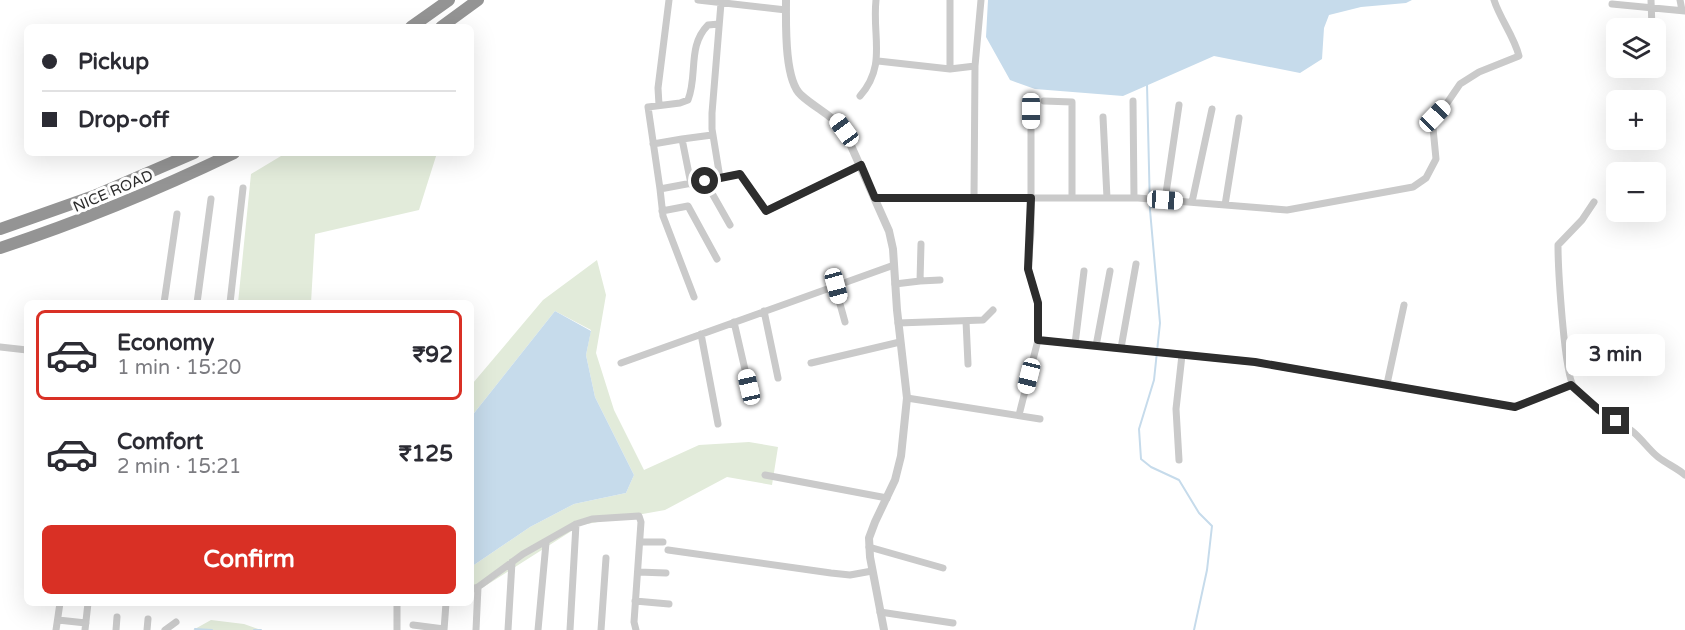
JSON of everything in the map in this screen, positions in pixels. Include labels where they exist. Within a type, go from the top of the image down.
[{"type":"highway","points":[[415,24],[449,0]]},
{"type":"highway","points":[[445,24],[478,0]]},
{"type":"highway","name":"NICE ROAD","points":[[0,229],[94,196],[187,156]]},
{"type":"highway","name":"NICE ROAD","points":[[0,248],[79,221],[155,190],[228,156]]},
{"type":"street","points":[[659,105],[658,88],[669,0]]},
{"type":"street","points":[[698,0],[786,10]]},
{"type":"street","points":[[786,0],[791,71],[795,88],[801,96],[836,120],[844,130],[889,231],[907,398],[901,456],[895,480],[869,538],[872,571],[884,630]]},
{"type":"street","points":[[860,96],[870,85],[878,61],[876,0]]},
{"type":"street","points":[[950,0],[950,69]]},
{"type":"street","points":[[974,198],[975,66],[981,0]]},
{"type":"street","points":[[875,198],[1145,198],[1287,210],[1413,187],[1426,178],[1436,159],[1433,128],[1435,116],[1460,84],[1479,72],[1518,56],[1517,49],[1499,16],[1494,0]]},
{"type":"street","points":[[1651,0],[1653,18]]},
{"type":"street","points":[[1612,4],[1623,3],[1653,9],[1684,11],[1680,0]]},
{"type":"street","points":[[720,178],[712,135],[712,112],[721,3]]},
{"type":"street","points":[[694,297],[662,211],[648,107],[688,100],[695,45],[699,35],[708,25],[719,24]]},
{"type":"street","points":[[878,61],[950,69],[975,66]]},
{"type":"street","points":[[1044,101],[1072,102],[1072,198]]},
{"type":"street","points":[[1133,101],[1134,198]]},
{"type":"street","points":[[1165,200],[1179,105]]},
{"type":"street","points":[[1192,202],[1212,109]]},
{"type":"street","points":[[1019,415],[1038,340],[1038,303],[1028,269],[1031,111]]},
{"type":"street","points":[[1103,117],[1107,198]]},
{"type":"street","points":[[1225,204],[1239,118]]},
{"type":"street","points":[[653,144],[712,135]]},
{"type":"street","points":[[682,139],[691,184]]},
{"type":"street","points":[[660,189],[740,174],[766,211],[861,165]]},
{"type":"street","points":[[705,181],[730,225]]},
{"type":"street","points":[[230,300],[243,188]]},
{"type":"street","points":[[197,300],[212,199]]},
{"type":"street","points":[[1594,202],[1582,220],[1558,245],[1557,274],[1571,385],[1599,410],[1634,432],[1658,457],[1685,475]]},
{"type":"street","points":[[662,211],[688,206],[717,259]]},
{"type":"street","points":[[164,300],[177,214]]},
{"type":"street","points":[[920,281],[921,244]]},
{"type":"street","points":[[1121,348],[1136,264]]},
{"type":"street","points":[[621,363],[894,265]]},
{"type":"street","points":[[1075,344],[1084,271]]},
{"type":"street","points":[[1096,346],[1110,271]]},
{"type":"street","points":[[895,284],[940,280]]},
{"type":"street","points":[[836,286],[845,322]]},
{"type":"street","points":[[1387,384],[1404,305]]},
{"type":"street","points":[[898,323],[982,320],[993,310]]},
{"type":"street","points":[[764,311],[778,378]]},
{"type":"street","points":[[966,321],[968,364]]},
{"type":"street","points":[[734,322],[749,387]]},
{"type":"street","points":[[701,334],[718,424]]},
{"type":"street","points":[[1038,340],[1255,362],[1515,407],[1571,385]]},
{"type":"street","points":[[811,363],[900,342]]},
{"type":"street","points":[[0,347],[24,350]]},
{"type":"street","points":[[1179,460],[1176,409],[1182,355]]},
{"type":"street","points":[[907,398],[1040,419]]},
{"type":"street","points":[[765,475],[887,498]]},
{"type":"street","points":[[476,630],[474,588],[512,562],[576,524],[592,519],[639,516],[641,522],[634,622],[636,630]]},
{"type":"street","points":[[570,630],[576,524]]},
{"type":"street","points":[[640,542],[663,542]]},
{"type":"street","points":[[538,630],[546,543]]},
{"type":"street","points":[[869,547],[943,568]]},
{"type":"street","points":[[668,550],[850,575],[872,571]]},
{"type":"street","points":[[601,630],[606,558]]},
{"type":"street","points":[[508,630],[512,562]]},
{"type":"street","points":[[638,572],[666,573]]},
{"type":"street","points":[[635,601],[669,604]]},
{"type":"street","points":[[56,630],[60,606]]},
{"type":"street","points":[[58,620],[85,627],[88,606]]},
{"type":"street","points":[[397,606],[397,630]]},
{"type":"street","points":[[413,625],[444,629],[446,606]]},
{"type":"street","points":[[880,612],[953,623]]},
{"type":"street","points":[[116,630],[117,617]]},
{"type":"street","points":[[147,630],[148,619]]},
{"type":"street","points":[[165,630],[176,622]]},
{"type":"green space","points":[[281,156],[436,156],[419,210],[315,234],[311,300],[238,300],[251,174]]},
{"type":"green space","points":[[597,260],[606,295],[596,353],[614,410],[644,470],[699,445],[749,442],[778,447],[772,485],[727,477],[665,510],[581,525],[474,593],[474,565],[530,527],[574,504],[626,493],[634,475],[595,397],[586,355],[591,330],[555,311],[474,413],[474,382],[543,300]]},
{"type":"green space","points":[[211,620],[244,624],[261,630],[193,630]]},
{"type":"water","points":[[988,0],[1412,0],[1406,3],[1361,7],[1329,15],[1324,28],[1322,59],[1300,73],[1214,56],[1123,96],[1035,89],[1010,80],[986,37]]},
{"type":"water","points":[[555,311],[591,331],[586,355],[595,397],[634,475],[626,493],[574,504],[530,527],[474,565],[474,413]]},
{"type":"waterway","points":[[1147,84],[1150,210],[1160,323],[1154,380],[1139,429],[1141,459],[1151,467],[1179,480],[1199,513],[1212,526],[1207,570],[1194,630]]},
{"type":"waterway","points":[[195,629],[212,630]]},
{"type":"waterway","points":[[254,630],[261,630]]},
{"type":"route","points":[[705,181],[740,174],[766,211],[861,165],[875,198],[1031,198],[1028,269],[1039,308],[1038,340],[1255,362],[1515,407],[1571,385],[1599,410],[1616,421]]}]
